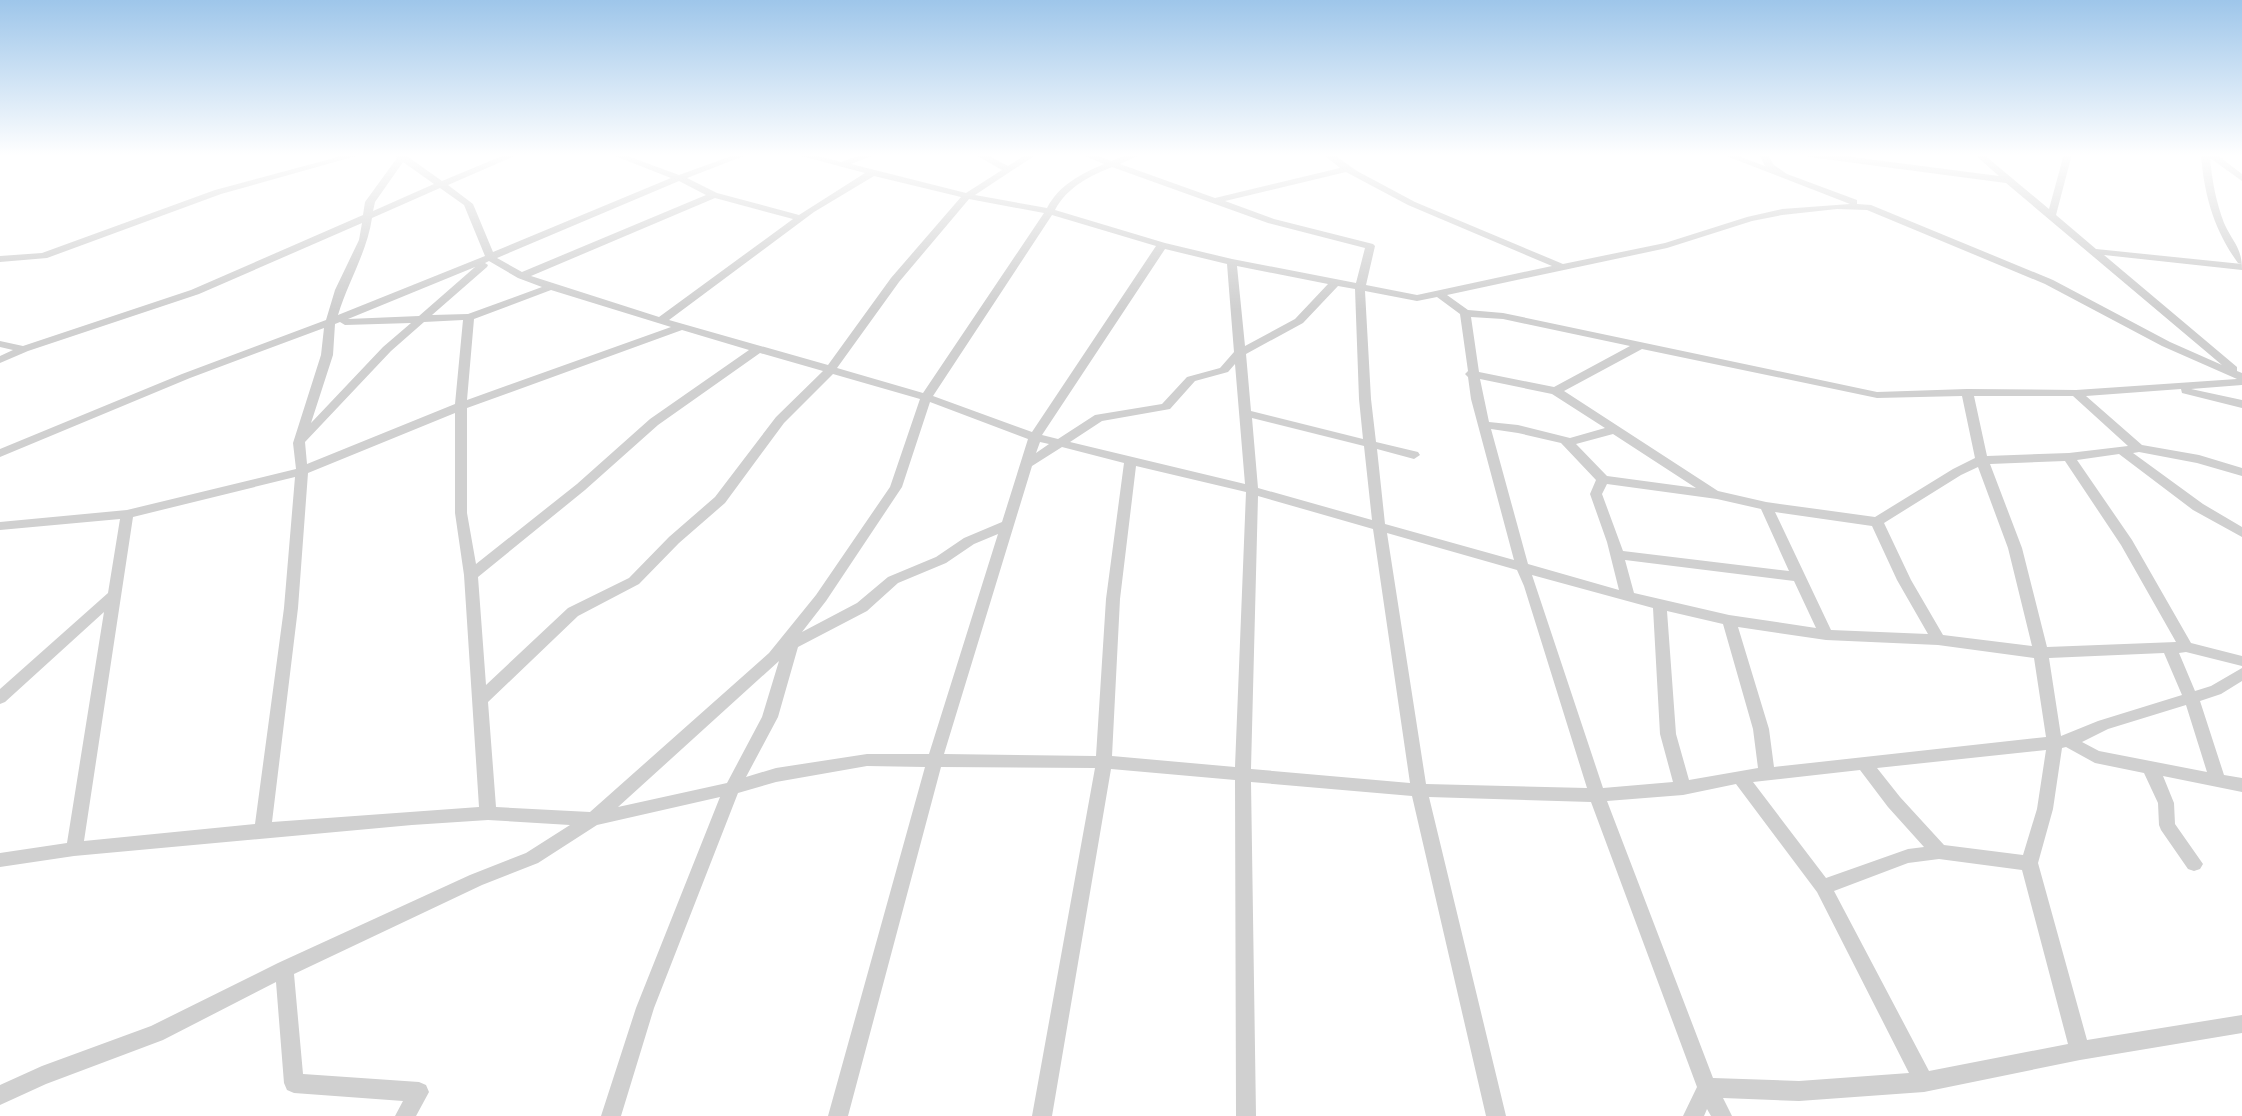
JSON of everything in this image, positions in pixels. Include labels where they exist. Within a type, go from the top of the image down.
[{"type":"street","points":[[0,259],[43,256],[179,206]]},
{"type":"street","points":[[264,830],[291,608],[302,471],[299,443],[327,355],[330,323],[340,290],[364,240],[369,206]]},
{"type":"street","points":[[0,360],[24,349],[195,292],[391,206]]},
{"type":"street","points":[[469,206],[491,258],[522,276],[552,287],[926,397],[1035,436],[1252,490],[1523,569],[1628,597],[1729,620],[1826,635],[1938,640],[2041,653],[2186,647],[2242,661]]},
{"type":"street","points":[[0,453],[186,376],[330,323],[613,206]]},
{"type":"street","points":[[522,276],[688,206]]},
{"type":"street","points":[[756,206],[801,218]]},
{"type":"street","points":[[662,320],[820,206]]},
{"type":"street","points":[[482,698],[573,612],[634,581],[674,540],[720,500],[780,420],[830,370],[896,279],[958,206]]},
{"type":"street","points":[[1023,206],[1050,211],[1162,245],[1232,262],[1417,297],[1667,245],[1772,214],[1824,206]]},
{"type":"street","points":[[774,657],[821,598],[896,487],[926,397],[1052,206]]},
{"type":"street","points":[[1228,206],[1271,221],[1370,246],[1360,288],[1365,399],[1379,526],[1419,790],[1496,1116]]},
{"type":"street","points":[[1419,206],[1503,239],[1563,268]]},
{"type":"street","points":[[1828,206],[1868,207],[2049,282],[2166,344],[2208,364],[2242,376]]},
{"type":"street","points":[[2039,206],[2242,376]]},
{"type":"street","points":[[2051,216],[2054,206]]},
{"type":"street","points":[[2214,206],[2215,214],[2242,261]]},
{"type":"street","points":[[838,1116],[933,762],[1035,436],[1162,245]]},
{"type":"street","points":[[2091,251],[2242,267]]},
{"type":"street","points":[[299,443],[387,349],[491,258]]},
{"type":"street","points":[[1232,262],[1252,490],[1243,776],[1246,1116]]},
{"type":"street","points":[[1027,464],[1099,418],[1166,407],[1191,379],[1224,370],[1240,353],[1299,321],[1335,283]]},
{"type":"street","points":[[330,323],[469,317],[552,287]]},
{"type":"street","points":[[1440,294],[1465,313],[1503,316],[1878,395],[1967,392],[2076,393],[2242,382]]},
{"type":"street","points":[[1465,313],[1471,374],[1523,569],[1531,586],[1597,795],[1707,1088],[1722,1116]]},
{"type":"street","points":[[469,317],[461,406],[461,513],[471,575],[482,698],[488,813]]},
{"type":"street","points":[[0,526],[127,514],[302,471],[461,406],[684,326]]},
{"type":"street","points":[[0,344],[24,349]]},
{"type":"street","points":[[1556,391],[1642,345]]},
{"type":"street","points":[[471,575],[581,487],[654,422],[759,348]]},
{"type":"street","points":[[1471,374],[1556,391],[1716,495]]},
{"type":"street","points":[[2169,387],[2242,404]]},
{"type":"street","points":[[1967,392],[1982,460],[2014,548],[2062,742],[2029,863],[2080,1051]]},
{"type":"street","points":[[2076,393],[2138,448]]},
{"type":"street","points":[[1246,413],[1414,455]]},
{"type":"street","points":[[1484,425],[1518,429],[1568,442],[1617,429]]},
{"type":"street","points":[[1568,442],[1603,479],[1877,522],[1957,472],[1982,460],[2069,457],[2138,448],[2199,459],[2242,472]]},
{"type":"street","points":[[2121,450],[2198,507],[2242,533]]},
{"type":"street","points":[[2069,457],[2127,543],[2186,647]]},
{"type":"street","points":[[1042,1116],[1104,762],[1113,600],[1131,460]]},
{"type":"street","points":[[1603,479],[1596,495],[1618,555],[1628,597]]},
{"type":"street","points":[[1766,506],[1826,635]]},
{"type":"street","points":[[74,849],[127,514]]},
{"type":"street","points":[[1877,522],[1904,580],[1938,640]]},
{"type":"street","points":[[0,1095],[156,1033],[284,969],[476,880],[532,858],[593,819],[792,643],[862,607],[893,580],[941,560],[969,540],[1009,524]]},
{"type":"street","points":[[1618,555],[1799,577]]},
{"type":"street","points":[[0,698],[114,595]]},
{"type":"street","points":[[1660,604],[1668,734],[1683,788]]},
{"type":"street","points":[[1729,620],[1761,729],[1767,774]]},
{"type":"street","points":[[611,1116],[645,1008],[732,788],[770,717],[792,643]]},
{"type":"street","points":[[2169,647],[2192,698],[2217,778]]},
{"type":"street","points":[[0,860],[74,849],[264,830],[488,813],[593,819],[732,788],[776,775],[867,760],[1104,762],[1419,790],[1597,795],[1683,788],[1740,777],[2062,742],[2103,725],[2222,687],[2242,674]]},
{"type":"street","points":[[2062,742],[2095,757],[2150,769],[2217,778],[2242,785]]},
{"type":"street","points":[[1864,763],[1894,802],[1939,852]]},
{"type":"street","points":[[2150,769],[2158,782],[2169,815],[2167,825],[2194,864]]},
{"type":"street","points":[[1740,777],[1823,887],[1924,1082]]},
{"type":"street","points":[[1823,887],[1908,856],[1939,852],[2029,863]]},
{"type":"street","points":[[284,969],[294,1083],[419,1092],[405,1116]]},
{"type":"street","points":[[1707,1088],[1798,1091],[1924,1082],[2080,1051],[2242,1024]]},
{"type":"street","points":[[1693,1116],[1707,1088]]}]
